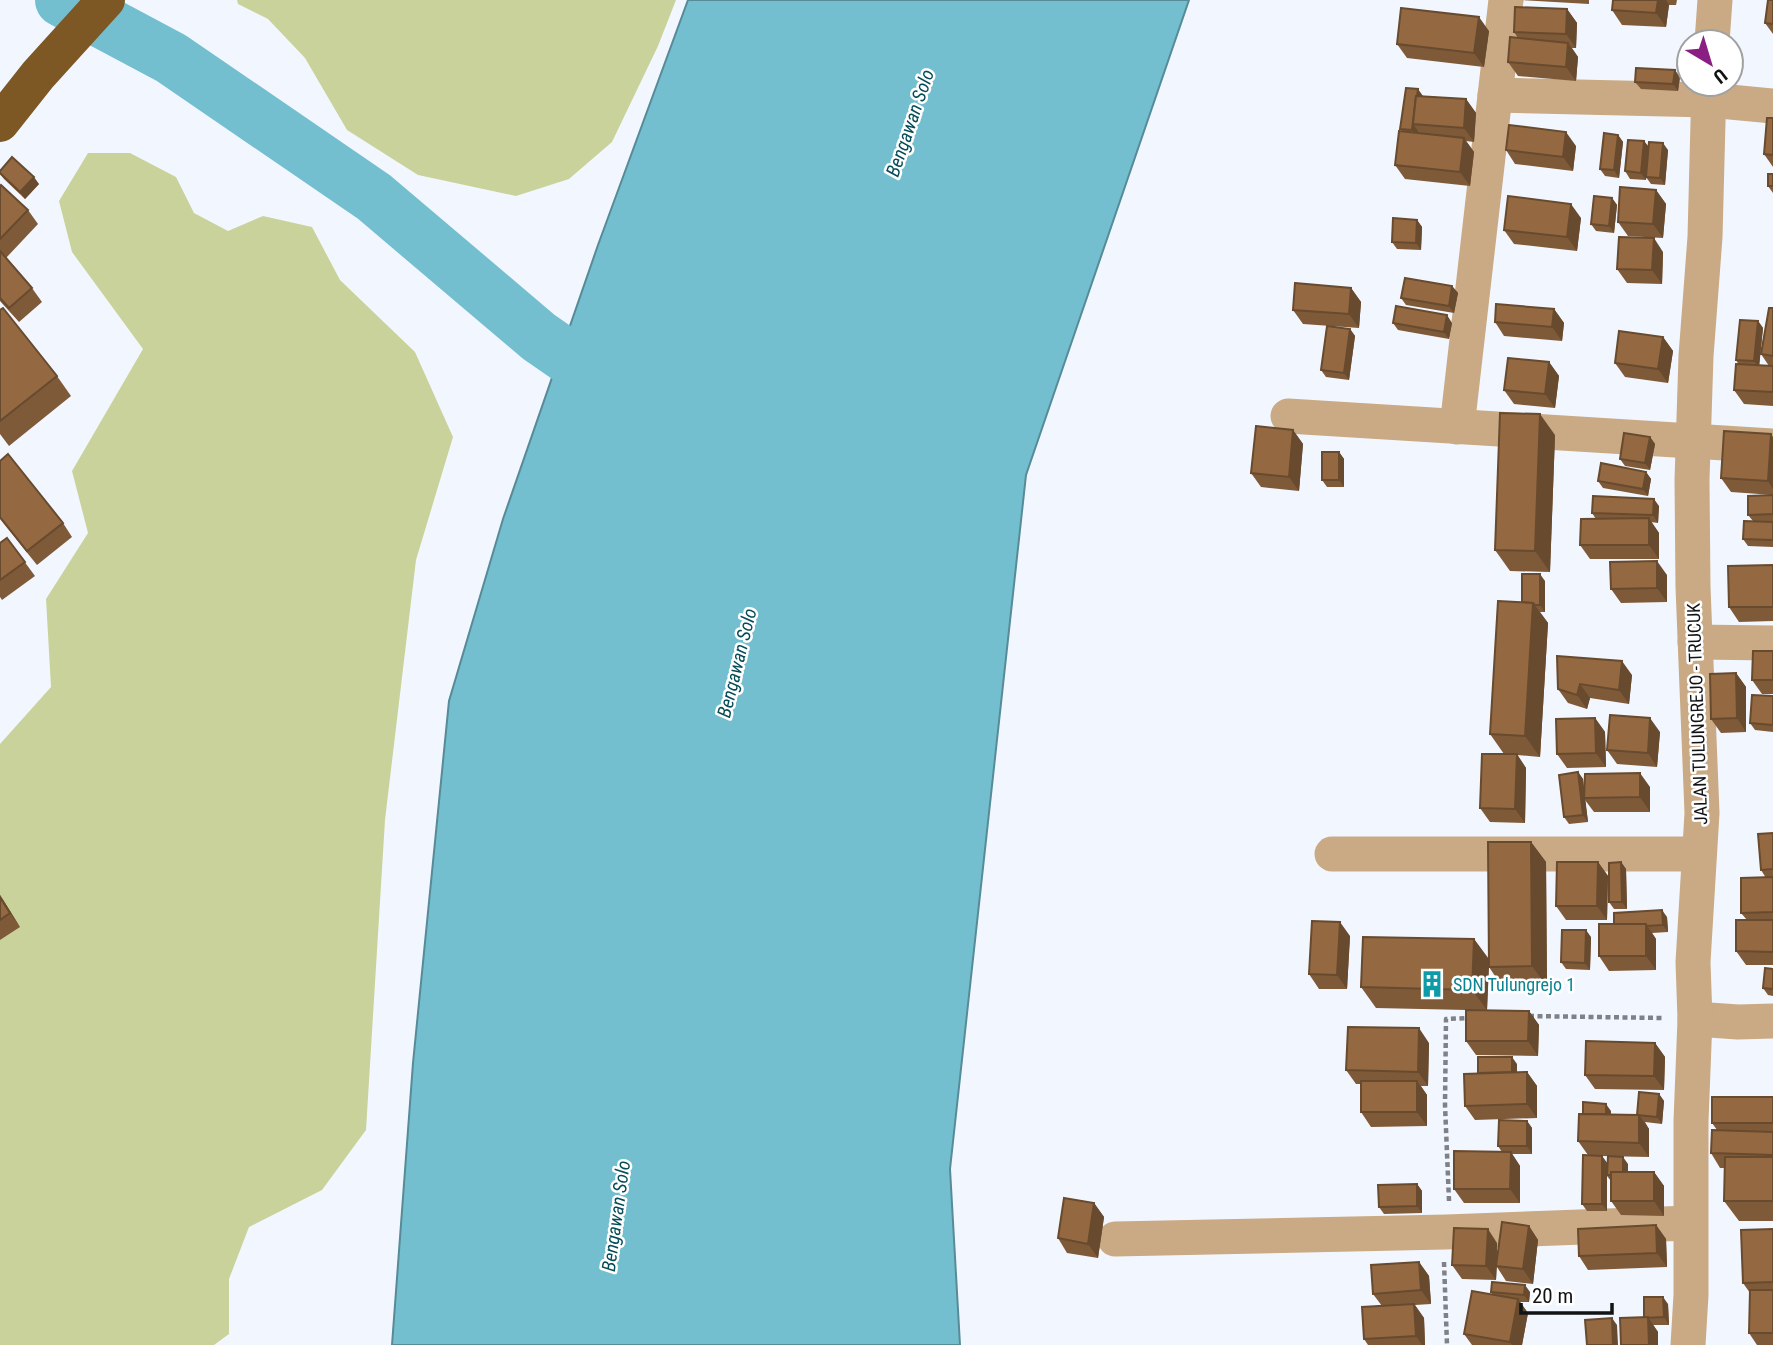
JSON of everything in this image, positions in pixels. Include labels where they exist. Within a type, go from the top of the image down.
[{"type":"highway","points":[[0,123],[38,75],[106,0]]},
{"type":"street","points":[[1457,427],[1506,0]]},
{"type":"street","points":[[1713,28],[1715,0]]},
{"type":"street","points":[[1495,95],[1675,92]]},
{"type":"street","name":"JALAN TULUNGREJO - TRUCUK","points":[[1688,1345],[1695,1019],[1693,962],[1702,813],[1692,507],[1709,98]]},
{"type":"street","points":[[1736,98],[1773,106]]},
{"type":"street","points":[[1288,416],[1773,446]]},
{"type":"street","points":[[1695,642],[1773,643]]},
{"type":"street","points":[[1332,854],[1699,855]]},
{"type":"street","points":[[1695,1019],[1773,1021]]},
{"type":"street","points":[[1115,1240],[1690,1223]]},
{"type":"path","points":[[1528,1016],[1695,1019]]},
{"type":"path","points":[[1447,1345],[1444,1262],[1450,1190],[1445,1105],[1446,1019],[1474,1018]]},
{"type":"green space","points":[[237,0],[676,0],[658,46],[612,142],[569,179],[516,196],[418,175],[347,130],[305,58],[268,19],[238,4]]},
{"type":"green space","points":[[88,153],[130,153],[176,177],[194,213],[228,231],[263,216],[312,227],[340,280],[415,352],[453,437],[416,560],[385,820],[366,1130],[322,1190],[249,1227],[229,1279],[229,1334],[214,1345],[0,1345],[0,744],[51,687],[46,599],[88,533],[72,471],[143,349],[72,252],[59,201]]},
{"type":"water","name":"Bengawan Solo","points":[[688,0],[1189,0],[1026,475],[950,1169],[960,1345],[392,1345],[413,1063],[449,701],[503,519],[598,245]]},
{"type":"building","points":[[1613,0],[1658,0],[1656,13],[1612,10]]},
{"type":"building","points":[[1768,0],[1773,0],[1773,24],[1765,23]]},
{"type":"building","points":[[1515,7],[1567,9],[1566,34],[1514,32]]},
{"type":"building","points":[[1401,8],[1479,17],[1474,53],[1397,44]]},
{"type":"building","points":[[1510,37],[1568,43],[1566,67],[1508,62]]},
{"type":"building","points":[[1636,68],[1675,70],[1673,84],[1635,82]]},
{"type":"building","points":[[1406,88],[1418,89],[1412,130],[1400,129]]},
{"type":"building","points":[[1416,96],[1466,99],[1464,128],[1413,124]]},
{"type":"building","points":[[1767,118],[1773,118],[1773,155],[1764,154]]},
{"type":"building","points":[[1509,125],[1566,132],[1563,157],[1506,150]]},
{"type":"building","points":[[1399,131],[1464,138],[1460,172],[1395,165]]},
{"type":"building","points":[[1604,133],[1618,135],[1614,170],[1600,169]]},
{"type":"building","points":[[1628,140],[1644,141],[1641,173],[1625,171]]},
{"type":"building","points":[[1649,142],[1663,143],[1660,178],[1646,177]]},
{"type":"building","points":[[12,157],[34,177],[20,192],[0,173]]},
{"type":"building","points":[[1768,174],[1773,174],[1773,186],[1768,186]]},
{"type":"building","points":[[0,186],[28,210],[0,239]]},
{"type":"building","points":[[1620,187],[1656,190],[1653,224],[1618,222]]},
{"type":"building","points":[[1508,196],[1571,204],[1567,237],[1504,230]]},
{"type":"building","points":[[1594,196],[1612,198],[1609,226],[1591,224]]},
{"type":"building","points":[[1393,218],[1417,220],[1416,243],[1392,242]]},
{"type":"building","points":[[1619,237],[1654,238],[1652,270],[1617,269]]},
{"type":"building","points":[[0,251],[32,288],[9,308],[0,298]]},
{"type":"building","points":[[1405,278],[1452,286],[1449,306],[1401,298]]},
{"type":"building","points":[[1295,283],[1351,288],[1349,314],[1293,310]]},
{"type":"building","points":[[1496,304],[1554,309],[1552,327],[1495,322]]},
{"type":"building","points":[[1396,306],[1447,315],[1444,332],[1393,323]]},
{"type":"building","points":[[3,308],[57,376],[0,421],[0,310]]},
{"type":"building","points":[[1769,308],[1773,308],[1773,356],[1761,354]]},
{"type":"building","points":[[1740,320],[1758,321],[1754,361],[1736,360]]},
{"type":"building","points":[[1327,326],[1350,329],[1344,373],[1321,370]]},
{"type":"building","points":[[1619,331],[1663,337],[1658,369],[1615,363]]},
{"type":"building","points":[[1508,358],[1549,362],[1545,394],[1504,390]]},
{"type":"building","points":[[1736,364],[1773,366],[1773,392],[1734,390]]},
{"type":"building","points":[[1500,413],[1540,414],[1535,551],[1495,550]]},
{"type":"building","points":[[1256,426],[1293,430],[1289,477],[1251,473]]},
{"type":"building","points":[[1724,431],[1771,434],[1768,481],[1721,478]]},
{"type":"building","points":[[1624,433],[1650,437],[1645,463],[1620,459]]},
{"type":"building","points":[[1322,452],[1339,452],[1339,480],[1322,480]]},
{"type":"building","points":[[8,454],[63,523],[27,551],[0,517],[0,461]]},
{"type":"building","points":[[1601,463],[1646,472],[1643,489],[1598,481]]},
{"type":"building","points":[[1773,495],[1773,514],[1748,515],[1748,496]]},
{"type":"building","points":[[1593,496],[1654,499],[1653,515],[1592,513]]},
{"type":"building","points":[[1649,518],[1649,545],[1580,545],[1581,519]]},
{"type":"building","points":[[1744,521],[1773,522],[1773,540],[1743,539]]},
{"type":"building","points":[[7,538],[25,562],[0,580],[0,543]]},
{"type":"building","points":[[1657,561],[1657,588],[1611,589],[1610,562]]},
{"type":"building","points":[[1773,565],[1773,607],[1729,607],[1728,566]]},
{"type":"building","points":[[1522,574],[1540,574],[1540,605],[1522,602]]},
{"type":"building","points":[[1498,601],[1533,603],[1525,736],[1490,734]]},
{"type":"building","points":[[1753,651],[1773,651],[1773,680],[1752,680]]},
{"type":"building","points":[[1557,656],[1622,661],[1619,690],[1580,684],[1577,695],[1558,689]]},
{"type":"building","points":[[1736,673],[1737,718],[1711,719],[1710,674]]},
{"type":"building","points":[[1752,695],[1773,696],[1773,725],[1750,723]]},
{"type":"building","points":[[1610,715],[1650,718],[1648,753],[1607,750]]},
{"type":"building","points":[[1595,718],[1596,753],[1557,754],[1556,719]]},
{"type":"building","points":[[1482,754],[1517,754],[1515,809],[1480,808]]},
{"type":"building","points":[[1578,772],[1583,815],[1564,817],[1559,775]]},
{"type":"building","points":[[1640,773],[1640,797],[1584,798],[1585,774]]},
{"type":"building","points":[[1773,833],[1773,869],[1761,870],[1758,834]]},
{"type":"building","points":[[1488,842],[1531,842],[1532,966],[1489,967]]},
{"type":"building","points":[[1557,862],[1598,862],[1597,906],[1556,906]]},
{"type":"building","points":[[1621,862],[1622,902],[1609,902],[1609,863]]},
{"type":"building","points":[[1773,877],[1773,912],[1741,913],[1741,878]]},
{"type":"building","points":[[0,897],[10,913],[0,920]]},
{"type":"building","points":[[1662,910],[1663,925],[1614,924],[1614,913]]},
{"type":"building","points":[[1736,920],[1773,920],[1773,952],[1736,951]]},
{"type":"building","points":[[1312,921],[1340,922],[1337,975],[1309,974]]},
{"type":"building","points":[[1599,924],[1646,924],[1646,956],[1599,956]]},
{"type":"building","points":[[1562,930],[1586,930],[1585,963],[1561,962]]},
{"type":"building","points":[[1363,937],[1474,939],[1472,990],[1361,987]]},
{"type":"building","points":[[1765,968],[1773,969],[1773,989],[1763,988]]},
{"type":"building","points":[[1466,1010],[1529,1011],[1528,1041],[1466,1041]]},
{"type":"building","points":[[1348,1027],[1419,1028],[1418,1072],[1346,1070]]},
{"type":"building","points":[[1586,1041],[1655,1043],[1654,1076],[1585,1075]]},
{"type":"building","points":[[1478,1057],[1512,1057],[1512,1072],[1478,1073]]},
{"type":"building","points":[[1527,1072],[1527,1104],[1465,1106],[1464,1074]]},
{"type":"building","points":[[1361,1081],[1417,1081],[1417,1112],[1361,1112]]},
{"type":"building","points":[[1639,1092],[1659,1094],[1657,1117],[1637,1115]]},
{"type":"building","points":[[1712,1097],[1773,1097],[1773,1123],[1712,1123]]},
{"type":"building","points":[[1583,1102],[1606,1104],[1606,1114],[1583,1114]]},
{"type":"building","points":[[1579,1114],[1639,1115],[1639,1143],[1578,1141]]},
{"type":"building","points":[[1499,1120],[1527,1121],[1527,1146],[1498,1146]]},
{"type":"building","points":[[1712,1130],[1773,1132],[1773,1155],[1711,1153]]},
{"type":"building","points":[[1454,1151],[1511,1152],[1510,1189],[1454,1189]]},
{"type":"building","points":[[1583,1155],[1602,1156],[1602,1204],[1582,1204]]},
{"type":"building","points":[[1608,1156],[1623,1157],[1623,1172],[1611,1172],[1611,1175],[1607,1175]]},
{"type":"building","points":[[1725,1157],[1773,1157],[1773,1201],[1724,1201]]},
{"type":"building","points":[[1611,1172],[1654,1172],[1654,1201],[1611,1201]]},
{"type":"building","points":[[1417,1184],[1417,1206],[1379,1207],[1378,1185]]},
{"type":"building","points":[[1064,1198],[1094,1203],[1088,1244],[1058,1238]]},
{"type":"building","points":[[1502,1222],[1529,1226],[1523,1269],[1496,1266]]},
{"type":"building","points":[[1656,1225],[1657,1253],[1579,1256],[1578,1229]]},
{"type":"building","points":[[1454,1228],[1488,1229],[1486,1266],[1452,1265]]},
{"type":"building","points":[[1773,1229],[1773,1282],[1743,1283],[1741,1230]]},
{"type":"building","points":[[1419,1262],[1421,1290],[1373,1294],[1371,1265]]},
{"type":"building","points":[[1492,1282],[1525,1285],[1524,1295],[1491,1292]]},
{"type":"building","points":[[1750,1290],[1773,1290],[1773,1333],[1749,1333]]},
{"type":"building","points":[[1472,1291],[1518,1299],[1510,1342],[1464,1334]]},
{"type":"building","points":[[1644,1297],[1663,1297],[1664,1317],[1644,1318]]},
{"type":"building","points":[[1414,1304],[1416,1336],[1364,1339],[1362,1307]]},
{"type":"building","points":[[1648,1317],[1649,1345],[1621,1345],[1620,1318]]},
{"type":"building","points":[[1612,1318],[1613,1345],[1587,1345],[1585,1320]]},
{"type":"waterway","points":[[62,0],[171,58],[374,197],[539,337],[623,395]]},
{"type":"place","name":"SDN Tulungrejo 1","points":[[1432,984]]}]
